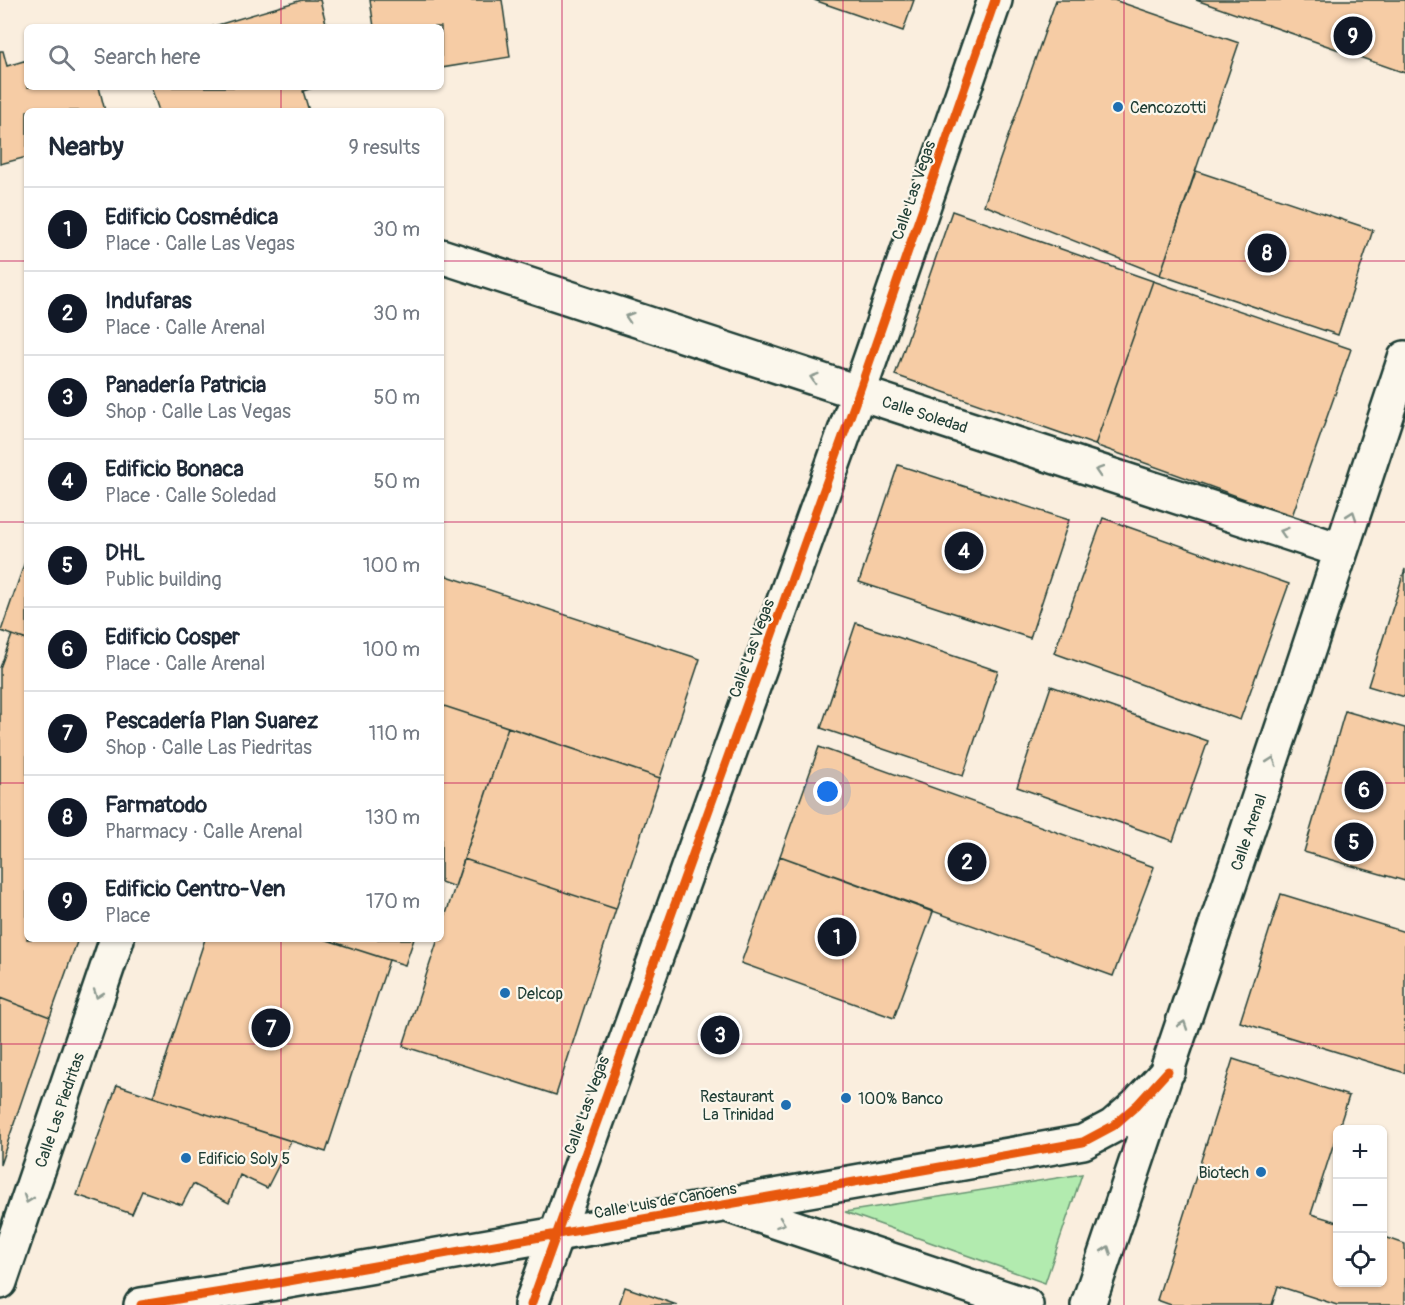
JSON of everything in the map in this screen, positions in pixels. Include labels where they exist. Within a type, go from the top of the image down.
[{"type":"street","name":"Calle Las Vegas","points":[[531,1305],[859,393],[995,0]]},
{"type":"street","name":"Calle Soledad","points":[[444,257],[1340,550]]},
{"type":"street","name":"Calle Arenal","points":[[1088,1305],[1405,358]]},
{"type":"street","name":"Calle Las Piedritas","points":[[0,1282],[116,942]]},
{"type":"street","name":"Calle Luis de Canoens","points":[[141,1305],[1083,1142],[1113,1126],[1137,1105],[1168,1071]]},
{"type":"street","name":"Calle Luis de Canoens","points":[[726,1204],[1026,1305]]},
{"type":"green space","points":[[1082,1174],[1045,1283],[845,1212]]},
{"type":"building","points":[[302,0],[320,0],[326,24],[221,24]]},
{"type":"building","points":[[370,0],[502,0],[510,57],[444,68],[444,24],[374,24]]},
{"type":"building","points":[[814,0],[914,0],[903,31]]},
{"type":"building","name":"Cencozotti","points":[[1056,0],[1114,0],[1239,43],[1160,275],[984,205]]},
{"type":"building","points":[[1196,0],[1405,0],[1405,73]]},
{"type":"building","points":[[0,51],[3,51],[7,66],[24,61],[24,90],[100,90],[104,108],[24,108],[24,158],[0,164]]},
{"type":"building","points":[[152,90],[306,90],[303,91],[308,108],[158,108]]},
{"type":"building","points":[[1196,171],[1373,230],[1338,335],[1160,275]]},
{"type":"building","points":[[952,211],[1153,281],[1095,445],[895,375]]},
{"type":"building","points":[[1153,281],[1351,349],[1292,516],[1095,445]]},
{"type":"building","points":[[898,465],[1069,520],[1030,638],[859,582]]},
{"type":"building","points":[[1103,518],[1289,584],[1240,720],[1054,653]]},
{"type":"building","points":[[24,565],[24,639],[1,631]]},
{"type":"building","points":[[1405,569],[1405,697],[1368,686]]},
{"type":"building","points":[[444,575],[700,659],[660,778],[444,706]]},
{"type":"building","points":[[856,623],[998,671],[963,776],[821,728]]},
{"type":"building","points":[[12,635],[24,639],[24,942],[77,942],[50,1017],[0,998],[0,668]]},
{"type":"building","points":[[1051,686],[1208,741],[1173,841],[1017,787]]},
{"type":"building","points":[[444,706],[508,727],[455,887],[444,883]]},
{"type":"building","points":[[1345,711],[1405,728],[1405,881],[1304,852]]},
{"type":"building","points":[[508,727],[660,778],[616,909],[464,859]]},
{"type":"building","points":[[819,747],[1154,867],[1113,976],[780,856]]},
{"type":"building","points":[[780,856],[933,912],[894,1018],[741,963]]},
{"type":"building","name":"Delcop","points":[[464,859],[616,909],[556,1095],[403,1046],[437,942],[444,942],[444,920]]},
{"type":"building","points":[[1281,894],[1405,932],[1405,1073],[1240,1022]]},
{"type":"building","points":[[204,942],[333,942],[389,960],[326,1152],[153,1097]]},
{"type":"building","points":[[333,942],[413,942],[405,965]]},
{"type":"building","points":[[0,998],[50,1017],[0,1165]]},
{"type":"building","name":"Biotech","points":[[1233,1059],[1349,1096],[1340,1125],[1333,1125],[1333,1146],[1311,1214],[1333,1221],[1333,1287],[1387,1287],[1387,1238],[1405,1244],[1405,1305],[1337,1305],[1278,1286],[1272,1305],[1171,1305],[1157,1300]]},
{"type":"building","name":"Edificio Soly 5","points":[[117,1085],[291,1141],[267,1188],[240,1175],[229,1203],[193,1184],[182,1205],[142,1191],[132,1214],[77,1195]]},
{"type":"building","points":[[625,1287],[677,1305],[619,1305]]},
{"type":"cycle path","points":[[531,1305],[859,392],[995,0]]},
{"type":"cycle path","points":[[141,1305],[1083,1142],[1113,1126],[1137,1105],[1168,1071]]},
{"type":"place","name":"Edificio Centro-Ven","points":[[1353,36]]},
{"type":"place","name":"Cencozotti","points":[[1118,107]]},
{"type":"place","name":"Farmatodo","points":[[1267,253]]},
{"type":"place","name":"Edificio Bonaca","points":[[964,551]]},
{"type":"place","name":"Edificio Cosper","points":[[1364,790]]},
{"type":"place","name":"DHL","points":[[1354,842]]},
{"type":"place","name":"Indufaras","points":[[967,862]]},
{"type":"place","name":"Edificio Cosmédica","points":[[837,937]]},
{"type":"place","name":"Delcop","points":[[505,993]]},
{"type":"place","name":"Pescadería Plan Suarez","points":[[271,1028]]},
{"type":"place","name":"Panadería Patricia","points":[[720,1035]]},
{"type":"place","name":"100% Banco","points":[[846,1098]]},
{"type":"place","name":"Restaurant La Trinidad","points":[[786,1105]]},
{"type":"place","name":"Edificio Soly 5","points":[[186,1158]]},
{"type":"place","name":"Biotech","points":[[1261,1172]]}]
